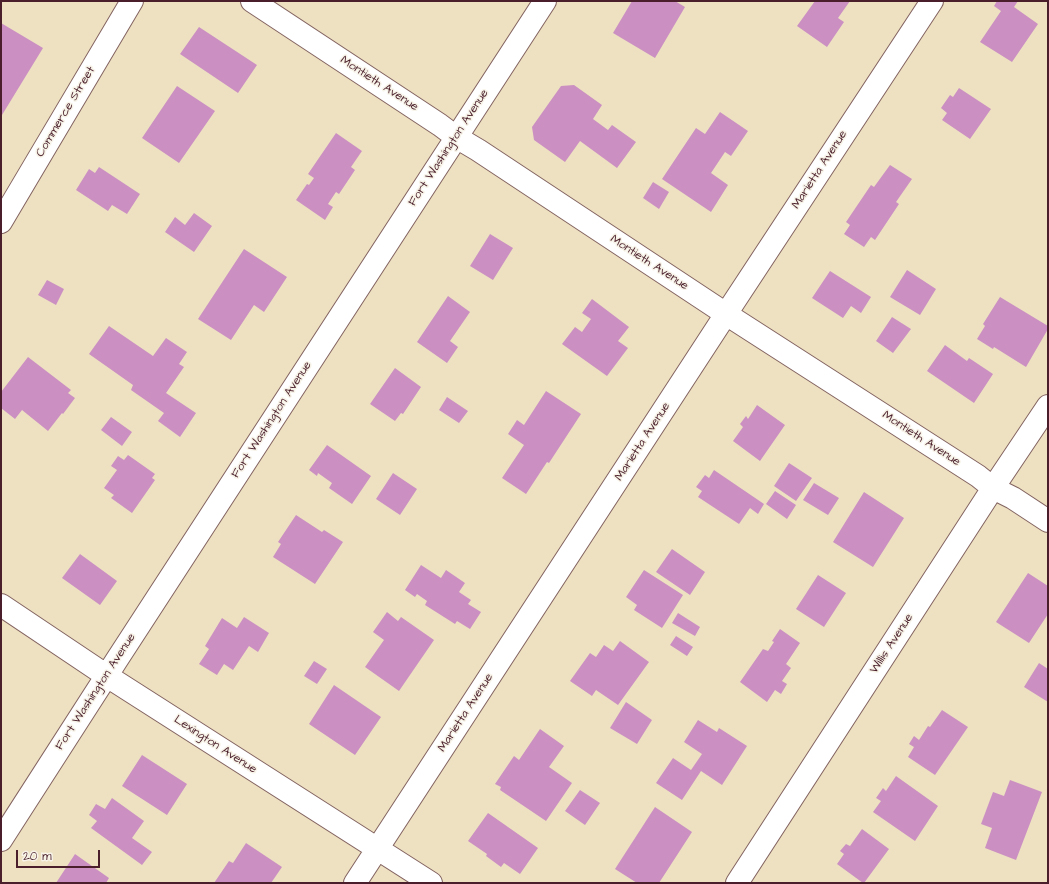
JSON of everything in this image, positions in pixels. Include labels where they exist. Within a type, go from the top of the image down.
[{"type":"street","name":"Commerce Street","points":[[1,222],[132,1]]},
{"type":"street","name":"Montieth Avenue","points":[[252,1],[726,314],[978,476],[993,488],[1013,498],[1048,521]]},
{"type":"street","name":"Fort Washington Avenue","points":[[1,840],[545,1]]},
{"type":"street","name":"Marietta Avenue","points":[[355,883],[932,1]]},
{"type":"street","name":"Willis Avenue","points":[[737,883],[993,488],[1048,406]]},
{"type":"street","name":"Lexington Avenue","points":[[1,605],[107,676],[431,883]]},
{"type":"building","points":[[632,1],[675,1],[685,7],[655,58],[613,33]]},
{"type":"building","points":[[815,1],[850,1],[838,18],[844,22],[827,47],[797,26]]},
{"type":"building","points":[[997,1],[1018,1],[1014,7],[1038,24],[1012,62],[980,42],[1001,11],[994,6]]},
{"type":"building","points":[[1,23],[43,48],[2,115],[1,114]]},
{"type":"building","points":[[199,27],[257,65],[238,93],[180,54]]},
{"type":"building","points":[[574,85],[602,105],[593,119],[608,130],[612,125],[636,142],[617,168],[580,141],[565,162],[534,140],[532,127],[561,86]]},
{"type":"building","points":[[177,86],[215,111],[179,163],[142,138]]},
{"type":"building","points":[[959,88],[991,109],[970,139],[942,120],[947,113],[941,108],[950,95],[953,97]]},
{"type":"building","points":[[720,112],[748,131],[731,156],[725,152],[711,173],[728,185],[711,212],[662,179],[696,128],[705,134]]},
{"type":"building","points":[[336,133],[362,151],[351,167],[355,170],[339,194],[336,192],[328,204],[333,207],[325,220],[296,200],[307,184],[309,185],[314,178],[308,174]]},
{"type":"building","points":[[890,165],[912,179],[896,202],[899,204],[875,240],[871,237],[864,247],[844,234],[850,225],[846,222],[871,185],[874,187]]},
{"type":"building","points":[[99,167],[140,194],[127,214],[112,205],[108,211],[76,190],[89,169],[95,173]]},
{"type":"building","points":[[653,182],[669,192],[659,209],[643,198]]},
{"type":"building","points":[[194,213],[212,226],[194,252],[165,232],[175,217],[185,225]]},
{"type":"building","points":[[490,234],[513,248],[493,280],[470,266]]},
{"type":"building","points":[[244,249],[287,277],[264,312],[254,305],[231,340],[198,319]]},
{"type":"building","points":[[907,270],[936,289],[920,315],[890,297]]},
{"type":"building","points":[[830,271],[871,297],[861,313],[851,306],[843,318],[812,298]]},
{"type":"building","points":[[47,280],[64,289],[56,305],[38,295]]},
{"type":"building","points":[[448,296],[470,312],[450,341],[458,347],[447,363],[417,342]]},
{"type":"building","points":[[1000,297],[1048,326],[1048,329],[1026,367],[994,347],[993,349],[977,339],[985,326],[983,324]]},
{"type":"building","points":[[592,299],[629,327],[618,341],[628,348],[607,376],[562,344],[575,327],[582,332],[591,319],[582,313]]},
{"type":"building","points":[[892,317],[911,329],[893,353],[876,341]]},
{"type":"building","points":[[109,326],[153,356],[166,338],[187,352],[179,364],[184,367],[166,393],[196,413],[180,437],[158,421],[164,413],[131,390],[133,385],[89,354]]},
{"type":"building","points":[[945,345],[967,361],[969,358],[993,374],[974,403],[927,371]]},
{"type":"building","points":[[28,357],[71,390],[68,393],[75,398],[48,431],[22,410],[15,419],[1,408],[1,392]]},
{"type":"building","points":[[395,368],[421,387],[403,414],[401,413],[395,421],[370,404]]},
{"type":"building","points":[[546,391],[581,414],[549,463],[547,462],[526,494],[502,478],[524,445],[508,434],[517,420],[524,425]]},
{"type":"building","points":[[447,397],[468,411],[459,423],[439,410]]},
{"type":"building","points":[[757,405],[785,425],[760,461],[733,441],[743,427],[740,424],[746,416],[748,419]]},
{"type":"building","points":[[111,417],[132,432],[122,446],[101,430]]},
{"type":"building","points":[[327,445],[371,476],[352,504],[329,488],[332,483],[318,473],[317,476],[309,470]]},
{"type":"building","points":[[128,455],[155,474],[152,478],[155,480],[132,513],[111,498],[114,495],[104,488],[117,470],[111,466],[118,456],[124,460]]},
{"type":"building","points":[[789,463],[812,478],[796,501],[774,486]]},
{"type":"building","points":[[714,470],[764,504],[758,514],[750,508],[739,524],[698,497],[702,491],[696,487],[705,475],[709,478]]},
{"type":"building","points":[[393,473],[417,489],[400,515],[376,499]]},
{"type":"building","points":[[814,483],[839,498],[828,515],[803,500]]},
{"type":"building","points":[[775,491],[796,505],[787,519],[766,504]]},
{"type":"building","points":[[864,492],[904,518],[873,567],[833,542]]},
{"type":"building","points":[[296,515],[322,532],[324,530],[343,542],[315,584],[273,557],[281,544],[278,542]]},
{"type":"building","points":[[672,549],[705,572],[690,595],[656,572]]},
{"type":"building","points":[[80,554],[117,581],[100,605],[62,578]]},
{"type":"building","points":[[421,565],[441,578],[446,570],[465,583],[459,592],[471,600],[468,604],[481,612],[470,629],[457,621],[455,624],[425,605],[427,601],[417,594],[415,597],[405,590]]},
{"type":"building","points":[[644,570],[683,595],[662,628],[634,610],[637,605],[626,597]]},
{"type":"building","points":[[1028,573],[1048,586],[1048,614],[1029,643],[996,622]]},
{"type":"building","points":[[818,575],[846,593],[824,627],[796,609]]},
{"type":"building","points":[[387,612],[398,621],[401,617],[434,640],[399,691],[365,667],[384,640],[373,632]]},
{"type":"building","points":[[678,613],[700,627],[695,636],[672,623]]},
{"type":"building","points":[[244,617],[269,633],[258,652],[249,646],[233,670],[224,664],[217,675],[199,664],[209,649],[205,646],[222,618],[237,628]]},
{"type":"building","points":[[780,629],[800,643],[786,664],[791,668],[782,681],[787,684],[781,694],[775,690],[767,702],[740,682],[763,649],[768,651],[774,642],[772,641]]},
{"type":"building","points":[[676,636],[693,647],[687,656],[670,645]]},
{"type":"building","points":[[620,641],[649,662],[618,705],[596,690],[592,696],[570,681],[590,653],[596,657],[604,645],[613,651]]},
{"type":"building","points":[[314,661],[327,669],[317,684],[304,676]]},
{"type":"building","points":[[1039,663],[1048,669],[1048,702],[1024,687]]},
{"type":"building","points":[[334,685],[381,717],[355,755],[309,724]]},
{"type":"building","points":[[626,702],[652,720],[637,744],[610,728]]},
{"type":"building","points":[[942,710],[968,727],[935,775],[908,757],[914,747],[909,744],[914,736],[919,740],[928,726],[930,727]]},
{"type":"building","points":[[698,720],[717,732],[719,728],[747,746],[722,785],[701,771],[682,800],[656,783],[673,758],[691,770],[702,754],[684,742]]},
{"type":"building","points":[[540,729],[564,746],[549,767],[572,783],[546,821],[500,790],[501,787],[495,784],[514,756],[519,760]]},
{"type":"building","points":[[142,755],[187,784],[167,815],[122,786]]},
{"type":"building","points":[[896,776],[938,806],[915,841],[873,812],[881,801],[876,798],[883,788],[886,791]]},
{"type":"building","points":[[1010,780],[1042,792],[1016,860],[985,848],[992,828],[981,824],[993,792],[1004,796]]},
{"type":"building","points":[[580,790],[600,803],[585,825],[565,811]]},
{"type":"building","points":[[112,798],[144,821],[132,838],[152,852],[142,865],[91,828],[97,821],[89,815],[96,804],[105,809]]},
{"type":"building","points":[[655,807],[692,832],[659,883],[637,883],[615,869]]},
{"type":"building","points":[[488,813],[538,848],[520,874],[504,863],[501,867],[486,856],[487,854],[468,841]]},
{"type":"building","points":[[862,829],[889,849],[864,883],[837,864],[844,854],[840,851],[846,844],[850,846]]},
{"type":"building","points":[[246,843],[282,867],[271,883],[214,883],[229,861],[233,863]]},
{"type":"building","points":[[75,854],[109,878],[106,883],[56,883]]}]
